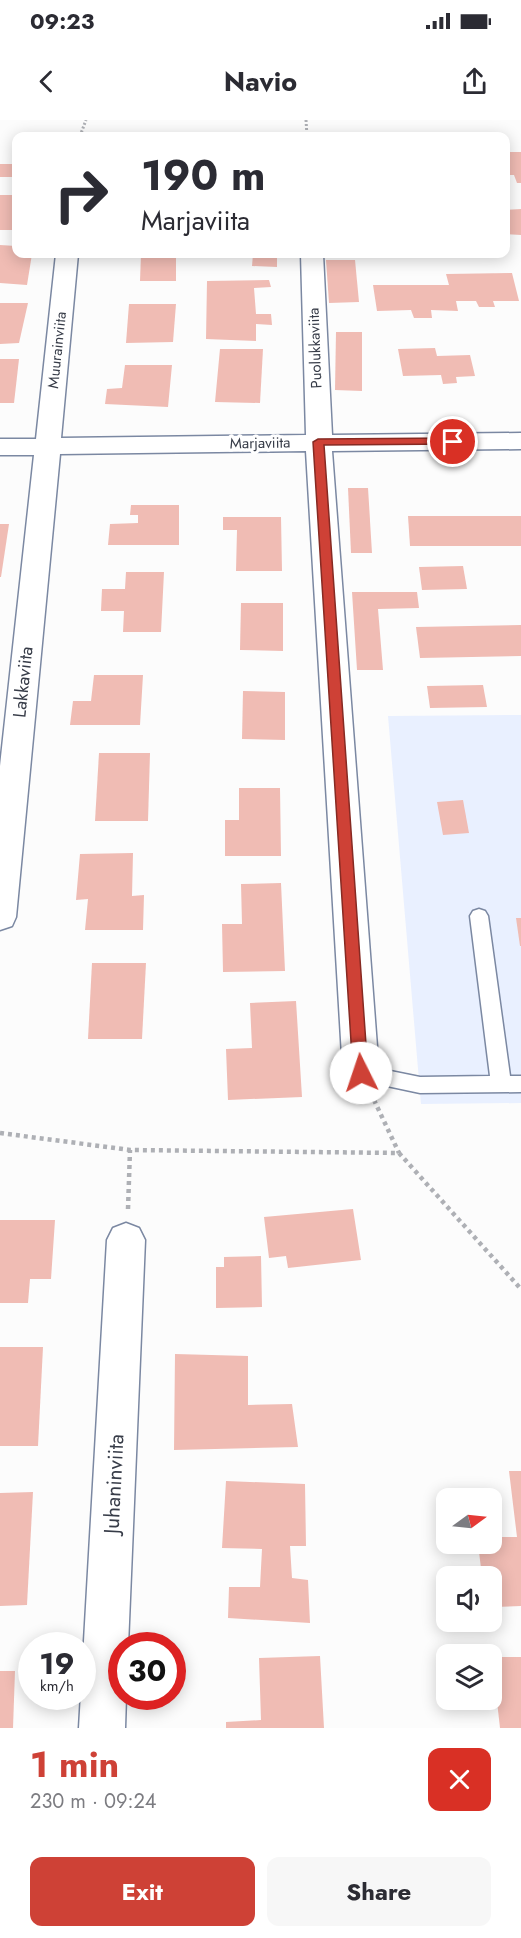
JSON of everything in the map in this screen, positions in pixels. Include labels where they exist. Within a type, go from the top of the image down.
[{"type":"street","name":"Muurainviita","points":[[46,446],[67,258]]},
{"type":"street","name":"Puolukkaviita","points":[[312,258],[318,442],[361,1073]]},
{"type":"street","name":"Marjaviita","points":[[0,447],[521,441]]},
{"type":"street","name":"Lakkaviita","points":[[0,917],[46,446]]},
{"type":"street","name":"Juhaninviita","points":[[102,1728],[126,1240]]},
{"type":"lane","points":[[480,916],[501,1084]]},
{"type":"lane","points":[[361,1073],[420,1085],[521,1084]]},
{"type":"path","points":[[361,1073],[399,1153],[521,1289]]},
{"type":"path","points":[[0,1133],[130,1150],[399,1153]]},
{"type":"path","points":[[126,1240],[130,1150]]},
{"type":"shaded area","points":[[521,715],[521,1103],[421,1104],[388,716]]},
{"type":"building","points":[[510,152],[521,152],[521,183],[517,183],[514,175],[510,175]]},
{"type":"building","points":[[0,164],[12,164],[12,177],[0,177]]},
{"type":"building","points":[[0,195],[12,195],[12,230],[0,230]]},
{"type":"building","points":[[521,209],[521,235],[510,234],[510,210]]},
{"type":"building","points":[[0,245],[12,246],[12,258],[31,258],[27,285],[0,283]]},
{"type":"building","points":[[141,258],[176,258],[176,281],[140,281]]},
{"type":"building","points":[[253,258],[277,258],[277,267],[252,266]]},
{"type":"building","points":[[326,260],[355,260],[359,302],[329,303]]},
{"type":"building","points":[[512,273],[519,301],[493,301],[495,307],[479,307],[476,301],[456,301],[458,311],[431,310],[432,318],[414,318],[411,310],[377,311],[373,285],[449,285],[446,274]]},
{"type":"building","points":[[269,280],[271,287],[254,288],[256,314],[271,314],[272,325],[256,324],[256,341],[206,339],[207,281]]},
{"type":"building","points":[[0,303],[28,303],[19,343],[0,344]]},
{"type":"building","points":[[129,304],[176,304],[173,342],[126,343]]},
{"type":"building","points":[[336,332],[362,332],[362,391],[335,390]]},
{"type":"building","points":[[435,348],[437,356],[470,355],[475,376],[456,377],[457,383],[443,384],[441,375],[403,376],[398,349]]},
{"type":"building","points":[[220,349],[263,349],[260,403],[215,402]]},
{"type":"building","points":[[0,359],[19,359],[14,403],[0,403]]},
{"type":"building","points":[[125,365],[172,365],[168,407],[105,404],[107,389],[122,388]]},
{"type":"building","points":[[348,488],[368,488],[372,553],[351,553]]},
{"type":"building","points":[[131,505],[179,505],[179,545],[108,545],[110,524],[138,523],[138,515],[130,515]]},
{"type":"building","points":[[408,516],[521,516],[521,546],[410,546]]},
{"type":"building","points":[[223,517],[281,517],[282,571],[236,571],[237,530],[223,530]]},
{"type":"building","points":[[0,524],[9,524],[1,577],[0,577]]},
{"type":"building","points":[[463,566],[467,589],[422,590],[419,567]]},
{"type":"building","points":[[126,572],[164,572],[161,632],[123,632],[124,611],[101,611],[102,589],[125,589]]},
{"type":"building","points":[[352,592],[417,592],[419,608],[378,609],[383,670],[357,670]]},
{"type":"building","points":[[241,603],[283,603],[283,651],[240,650]]},
{"type":"building","points":[[521,625],[521,656],[420,658],[416,627]]},
{"type":"building","points":[[94,675],[143,675],[140,725],[70,725],[73,701],[91,701]]},
{"type":"building","points":[[483,685],[487,707],[430,708],[427,686]]},
{"type":"building","points":[[243,691],[285,692],[285,740],[242,739]]},
{"type":"building","points":[[99,753],[150,753],[148,821],[95,821]]},
{"type":"building","points":[[239,788],[280,788],[281,856],[225,856],[225,820],[239,820]]},
{"type":"building","points":[[463,800],[469,833],[443,835],[437,802]]},
{"type":"building","points":[[133,853],[132,896],[144,895],[143,930],[85,930],[88,899],[76,900],[80,854]]},
{"type":"building","points":[[281,883],[285,971],[223,972],[222,924],[242,924],[241,884]]},
{"type":"building","points":[[516,918],[521,918],[521,946],[520,946]]},
{"type":"building","points":[[92,963],[146,963],[142,1039],[88,1039]]},
{"type":"building","points":[[296,1001],[302,1097],[228,1100],[226,1049],[252,1048],[250,1003]]},
{"type":"building","points":[[353,1209],[361,1260],[288,1268],[286,1256],[269,1258],[264,1217]]},
{"type":"building","points":[[0,1220],[55,1220],[51,1279],[30,1279],[28,1303],[0,1303]]},
{"type":"building","points":[[261,1256],[262,1307],[216,1308],[216,1267],[224,1267],[224,1257]]},
{"type":"building","points":[[0,1347],[43,1347],[38,1446],[0,1446]]},
{"type":"building","points":[[175,1354],[248,1356],[248,1405],[292,1404],[298,1447],[174,1450]]},
{"type":"building","points":[[509,1471],[521,1471],[521,1606],[502,1607],[502,1566],[481,1566],[479,1554],[502,1554],[502,1537],[517,1537]]},
{"type":"building","points":[[226,1481],[305,1484],[306,1546],[290,1546],[292,1578],[308,1580],[310,1623],[228,1618],[229,1587],[260,1587],[262,1549],[222,1548]]},
{"type":"building","points":[[33,1492],[27,1605],[0,1606],[0,1493]]},
{"type":"building","points":[[320,1656],[324,1728],[226,1728],[226,1722],[261,1720],[259,1658]]},
{"type":"building","points":[[502,1657],[521,1657],[521,1728],[500,1728],[498,1710],[502,1710]]},
{"type":"building","points":[[0,1671],[15,1671],[13,1728],[0,1728]]},
{"type":"route","points":[[361,1073],[318,442],[453,442]]}]
